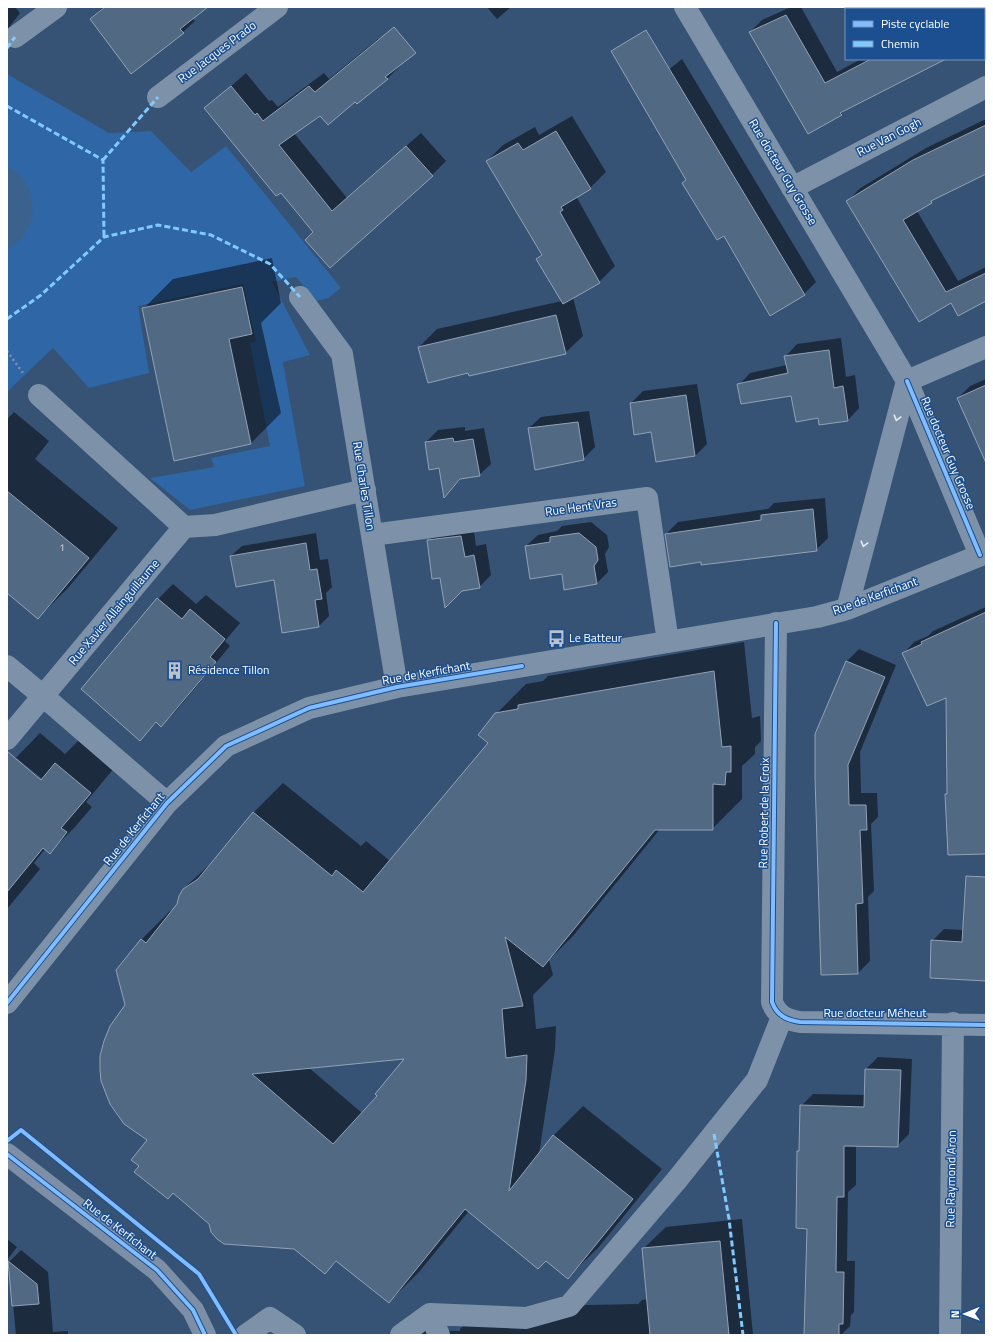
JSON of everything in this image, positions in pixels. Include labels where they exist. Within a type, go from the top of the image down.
[{"type":"main road","name":"Rue de Kerfichant","points":[[7,1154],[156,1270],[193,1310],[205,1335]]},
{"type":"street","points":[[15,37],[56,7]]},
{"type":"street","name":"Rue Jacques Prado","points":[[158,97],[277,7]]},
{"type":"street","name":"Rue docteur Guy Grosse","points":[[685,7],[907,381],[983,554]]},
{"type":"street","name":"Rue Van Gogh","points":[[792,188],[986,87]]},
{"type":"street","name":"Rue Charles Tillon","points":[[300,297],[342,354],[397,687]]},
{"type":"street","points":[[847,609],[907,381],[986,347]]},
{"type":"street","points":[[39,395],[184,528],[215,526],[365,490]]},
{"type":"street","name":"Rue Hent Vras","points":[[372,534],[647,498],[668,642]]},
{"type":"street","name":"Rue Xavier Allainguillaume","points":[[7,740],[184,528]]},
{"type":"street","name":"Rue de Kerfichant","points":[[7,1003],[167,803],[226,746],[309,708],[397,687],[668,642],[847,609],[983,554]]},
{"type":"street","name":"Rue Robert de la Croix","points":[[776,623],[777,1009]]},
{"type":"street","points":[[7,666],[167,803]]},
{"type":"street","points":[[401,1335],[430,1314],[526,1318],[569,1306],[671,1187],[757,1080],[777,1009]]},
{"type":"street","name":"Rue docteur Méheut","points":[[777,1009],[790,1021],[800,1022],[953,1023],[986,1025]]},
{"type":"street","name":"Rue Raymond Aron","points":[[950,1335],[953,1023]]},
{"type":"street","points":[[430,1314],[439,1335]]},
{"type":"street","points":[[246,1335],[270,1318],[295,1335]]},
{"type":"shaded area","points":[[7,74],[109,133],[151,131],[191,172],[226,146],[341,288],[328,298],[317,301],[296,277],[272,282],[310,355],[283,362],[305,486],[190,510],[150,478],[214,467],[211,458],[270,446],[250,343],[256,341],[243,284],[138,306],[149,373],[89,388],[53,348],[7,392]]},
{"type":"shaded area","points":[[7,167],[15,171],[27,185],[32,203],[32,213],[31,222],[23,236],[7,249]]},
{"type":"building","points":[[105,7],[208,7],[180,29],[184,33],[131,74],[90,19]]},
{"type":"building","points":[[786,15],[825,83],[869,60],[944,60],[840,113],[842,115],[808,134],[749,32]]},
{"type":"building","points":[[394,27],[416,53],[385,77],[388,79],[357,104],[355,102],[328,125],[320,116],[279,145],[332,211],[406,146],[433,176],[330,268],[305,240],[313,232],[281,193],[276,196],[204,108],[231,86],[255,115],[257,113],[263,121],[309,86],[315,92]]},
{"type":"building","points":[[646,30],[805,295],[770,316],[724,236],[717,240],[682,183],[686,180],[611,51]]},
{"type":"building","points":[[986,125],[986,174],[931,201],[932,203],[903,220],[946,292],[986,273],[986,301],[958,316],[951,303],[919,322],[846,201],[913,160]]},
{"type":"building","points":[[556,131],[591,189],[561,207],[563,210],[560,212],[600,283],[563,304],[536,259],[542,255],[486,161],[518,143],[523,150]]},
{"type":"building","points":[[242,287],[252,334],[229,339],[251,444],[174,461],[142,308]]},
{"type":"building","points":[[556,315],[566,354],[469,376],[468,373],[428,383],[418,347]]},
{"type":"building","points":[[829,350],[834,388],[843,386],[848,421],[819,425],[818,418],[796,422],[791,396],[741,404],[737,384],[788,373],[784,356]]},
{"type":"building","points":[[986,385],[986,463],[957,398]]},
{"type":"building","points":[[686,395],[695,456],[656,462],[651,432],[634,435],[630,403]]},
{"type":"building","points":[[578,422],[584,460],[535,470],[528,428]]},
{"type":"building","points":[[453,438],[454,442],[473,439],[480,476],[460,479],[444,498],[439,468],[429,470],[425,442]]},
{"type":"building","points":[[7,491],[89,558],[38,619],[7,593]]},
{"type":"building","points":[[813,509],[817,551],[701,565],[701,562],[670,567],[665,534],[761,520],[761,515]]},
{"type":"building","points":[[579,533],[596,547],[598,560],[594,566],[597,584],[564,590],[562,574],[530,579],[525,546],[550,542],[550,537]]},
{"type":"building","points":[[461,536],[465,557],[474,555],[480,588],[462,591],[445,608],[440,578],[432,579],[427,540]]},
{"type":"building","points":[[306,543],[310,570],[317,569],[322,599],[315,600],[319,627],[282,633],[274,580],[236,587],[230,556]]},
{"type":"building","name":"Résidence Tillon","points":[[157,598],[182,619],[190,609],[225,639],[210,657],[216,662],[161,727],[156,722],[140,741],[81,689]]},
{"type":"building","points":[[986,612],[986,854],[948,855],[945,794],[947,794],[946,698],[927,706],[902,653],[922,644],[921,642]]},
{"type":"building","points":[[846,661],[885,677],[848,765],[849,805],[866,805],[867,830],[860,830],[863,903],[856,904],[858,974],[821,975],[815,734]]},
{"type":"building","points":[[714,671],[722,747],[731,746],[731,772],[726,772],[725,785],[713,784],[713,830],[655,830],[543,967],[505,937],[523,1006],[502,1009],[506,1058],[527,1055],[526,1080],[509,1191],[553,1135],[633,1199],[568,1279],[546,1261],[538,1269],[465,1209],[389,1303],[336,1261],[325,1274],[294,1249],[224,1244],[211,1232],[209,1224],[173,1193],[168,1199],[134,1172],[139,1166],[131,1160],[147,1140],[124,1124],[110,1104],[101,1081],[100,1070],[100,1056],[104,1041],[110,1026],[125,1005],[116,970],[141,939],[146,943],[177,904],[183,889],[198,879],[253,812],[332,876],[336,870],[363,892],[488,743],[478,735],[495,713],[518,709],[518,705]],"holes":[[[404,1059],[375,1094],[377,1096],[333,1144],[252,1074]]]},
{"type":"building","points":[[7,751],[41,780],[55,763],[91,793],[61,828],[67,832],[50,854],[43,848],[7,892]]},
{"type":"building","points":[[966,876],[986,877],[986,981],[930,978],[931,940],[962,942]]},
{"type":"building","points":[[865,1069],[901,1070],[898,1147],[844,1146],[844,1197],[837,1197],[836,1272],[844,1272],[843,1324],[839,1324],[839,1335],[804,1335],[807,1229],[796,1228],[797,1151],[799,1151],[800,1105],[864,1107]]},
{"type":"building","points":[[720,1241],[729,1335],[650,1335],[642,1248]]},
{"type":"building","points":[[8,1261],[37,1284],[39,1304],[12,1306]]},
{"type":"marked path","points":[[7,48],[15,37]]},
{"type":"marked path","points":[[103,160],[158,97]]},
{"type":"marked path","points":[[7,106],[103,160],[104,237]]},
{"type":"marked path","points":[[7,319],[41,295],[104,237],[158,225],[211,235],[270,264],[300,297]]},
{"type":"marked path","points":[[714,1134],[729,1219],[743,1335]]},
{"type":"cycle path","points":[[907,381],[980,555]]},
{"type":"cycle path","points":[[776,623],[772,1002],[774,1007],[783,1016],[800,1022],[986,1025]]},
{"type":"cycle path","points":[[7,1003],[167,803],[226,746],[309,708],[397,687],[522,666]]},
{"type":"cycle path","points":[[7,1141],[21,1130],[199,1274],[236,1335]]},
{"type":"cycle path","points":[[7,1154],[157,1270],[193,1310],[205,1335]]},
{"type":"place","name":"Le Batteur","points":[[556,638]]},
{"type":"place","name":"Résidence Tillon","points":[[175,670]]}]
